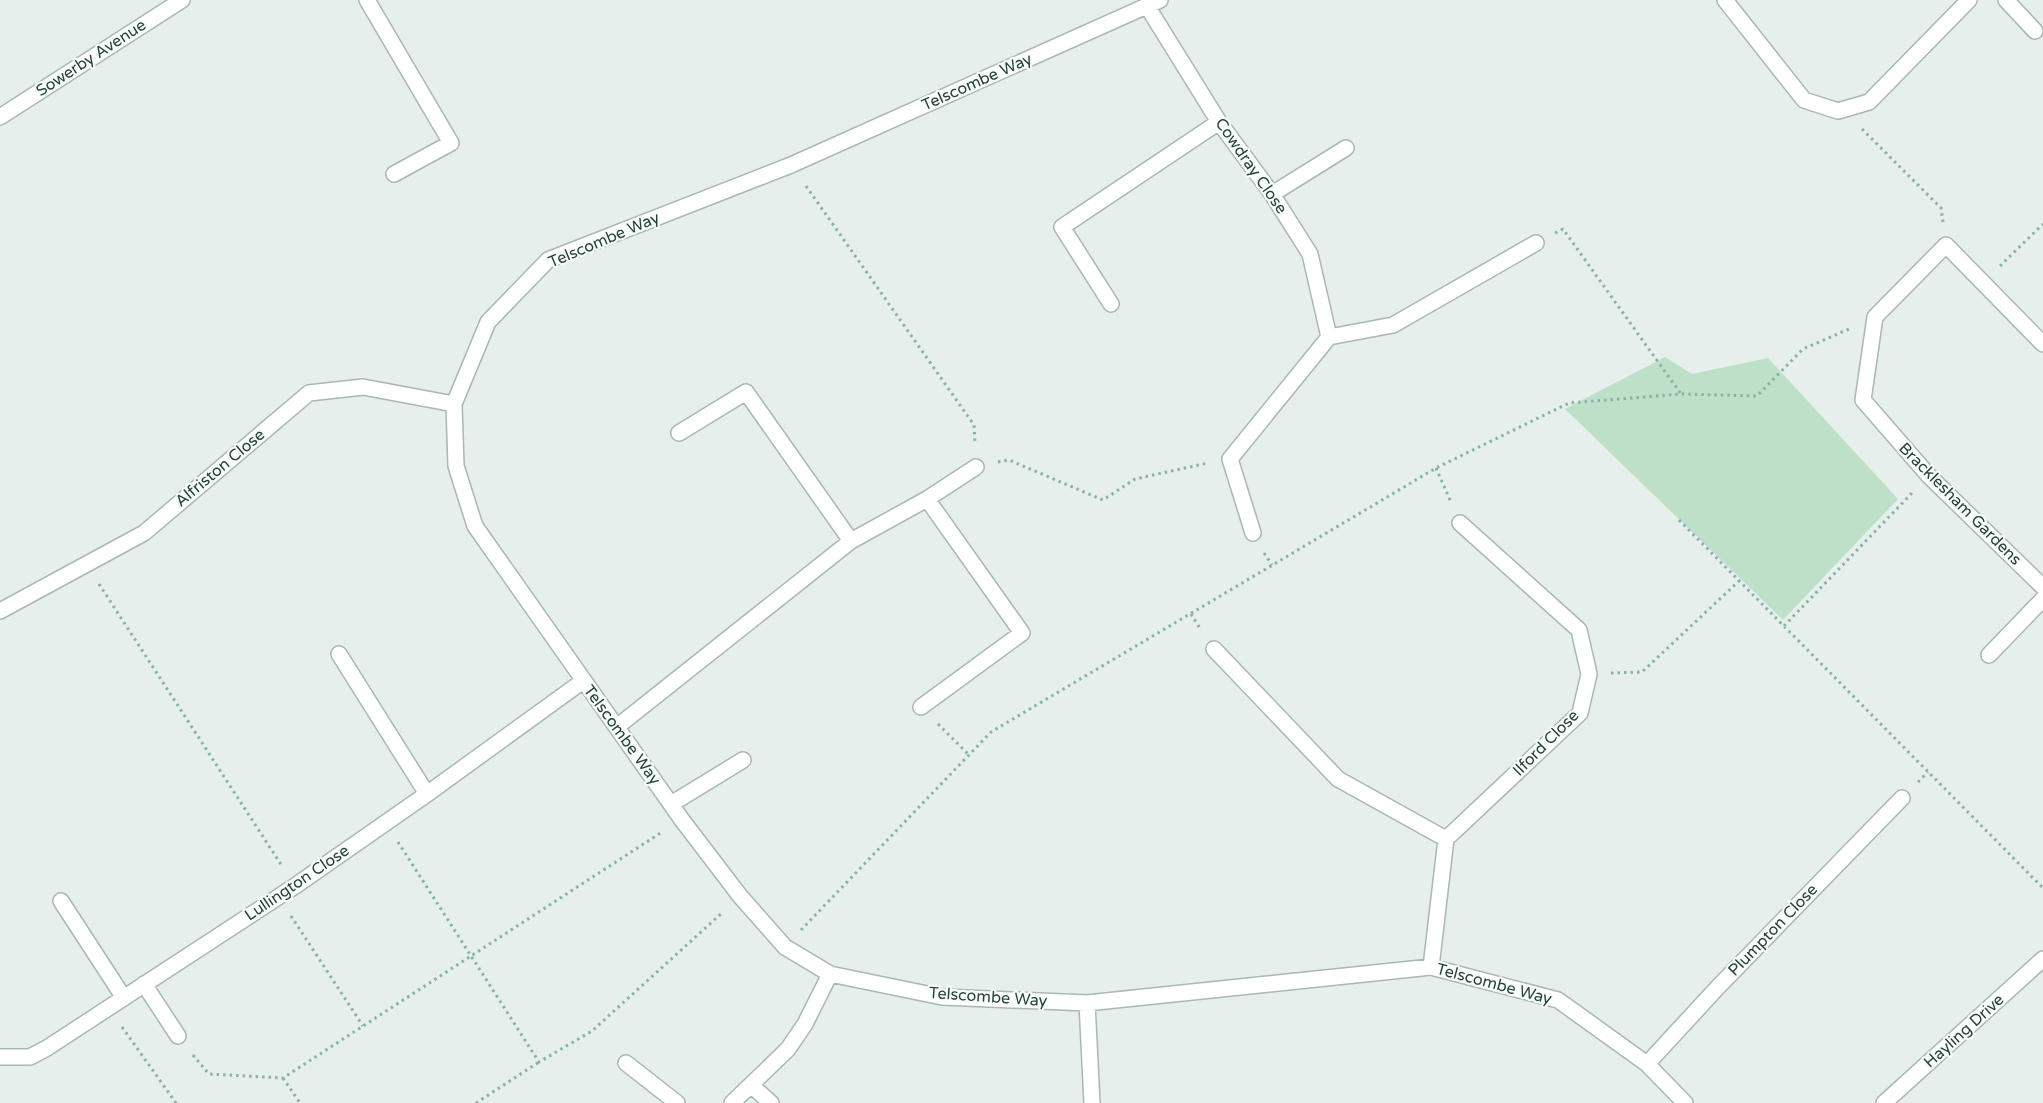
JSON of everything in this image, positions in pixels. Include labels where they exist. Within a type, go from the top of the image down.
[{"type":"street","name":"Sowerby Avenue","points":[[0,116],[182,0]]},
{"type":"street","points":[[366,0],[451,143],[394,174]]},
{"type":"street","points":[[1725,0],[1804,100],[1838,111],[1869,102],[1969,0]]},
{"type":"street","points":[[2006,0],[2035,31]]},
{"type":"street","name":"Cowdray Close","points":[[1153,3],[1220,122],[1272,194],[1310,254],[1328,337]]},
{"type":"street","name":"Telscombe Way","points":[[1153,3],[791,164],[548,260],[488,322],[454,404],[456,466],[475,526],[583,681],[618,726],[682,820],[740,896],[785,947],[830,974],[942,997],[1087,1003],[1431,967],[1558,1000],[1647,1064],[1685,1103]]},
{"type":"street","points":[[1111,304],[1062,227],[1220,122]]},
{"type":"street","points":[[1272,194],[1346,148]]},
{"type":"street","points":[[1253,533],[1230,459],[1328,337],[1394,325],[1536,243]]},
{"type":"street","points":[[1875,318],[1946,245],[2043,344]]},
{"type":"street","name":"Bracklesham Gardens","points":[[1875,318],[1863,400],[1929,476],[2043,587]]},
{"type":"street","name":"Alfriston Close","points":[[0,611],[144,533],[309,393],[363,387],[454,404]]},
{"type":"street","points":[[679,433],[746,392],[851,541]]},
{"type":"street","points":[[618,726],[851,541],[927,499],[976,467]]},
{"type":"street","points":[[921,707],[1022,633],[927,499]]},
{"type":"street","name":"Ilford Close","points":[[1446,839],[1580,713],[1589,674],[1579,630],[1460,523]]},
{"type":"street","points":[[1989,655],[2043,599]]},
{"type":"street","points":[[1214,649],[1338,779],[1446,839],[1431,967]]},
{"type":"street","points":[[338,654],[427,794]]},
{"type":"street","name":"Lullington Close","points":[[0,1057],[30,1057],[124,998],[295,886],[427,794],[583,681]]},
{"type":"street","points":[[671,804],[743,760]]},
{"type":"street","name":"Plumpton Close","points":[[1647,1064],[1718,986],[1902,798]]},
{"type":"street","points":[[61,901],[124,998]]},
{"type":"street","name":"Hayling Drive","points":[[1884,1103],[2043,959]]},
{"type":"street","points":[[732,1103],[752,1086],[788,1049],[805,1024],[830,974]]},
{"type":"street","points":[[144,984],[178,1036]]},
{"type":"street","points":[[1087,1003],[1092,1103]]},
{"type":"street","points":[[626,1063],[677,1103]]},
{"type":"street","points":[[752,1086],[771,1103]]},
{"type":"path","points":[[1838,111],[1863,129],[1941,208],[1946,245]]},
{"type":"path","points":[[791,164],[974,425],[976,467],[1009,460],[1104,500],[1135,479],[1230,459]]},
{"type":"path","points":[[1983,282],[2043,224]]},
{"type":"path","points":[[1536,243],[1563,229],[1682,394]]},
{"type":"path","points":[[785,947],[991,732],[1436,468],[1570,403],[1682,394],[1757,396],[1803,349],[1875,318]]},
{"type":"path","points":[[1436,468],[1460,523]]},
{"type":"path","points":[[1784,626],[1929,476]]},
{"type":"path","points":[[1679,520],[2043,888]]},
{"type":"path","points":[[86,564],[295,886]]},
{"type":"path","points":[[1589,674],[1642,672],[1739,581]]},
{"type":"path","points":[[921,707],[969,755]]},
{"type":"path","points":[[178,1036],[209,1074],[283,1078],[682,820]]},
{"type":"path","points":[[386,822],[539,1062]]},
{"type":"path","points":[[476,1103],[539,1062],[592,1031],[740,896]]},
{"type":"path","points":[[278,897],[363,1026]]},
{"type":"path","points":[[108,1008],[176,1103]]},
{"type":"path","points":[[283,1078],[300,1103]]},
{"type":"green space","points":[[1665,357],[1692,374],[1768,358],[1898,499],[1783,620],[1565,409]]}]
